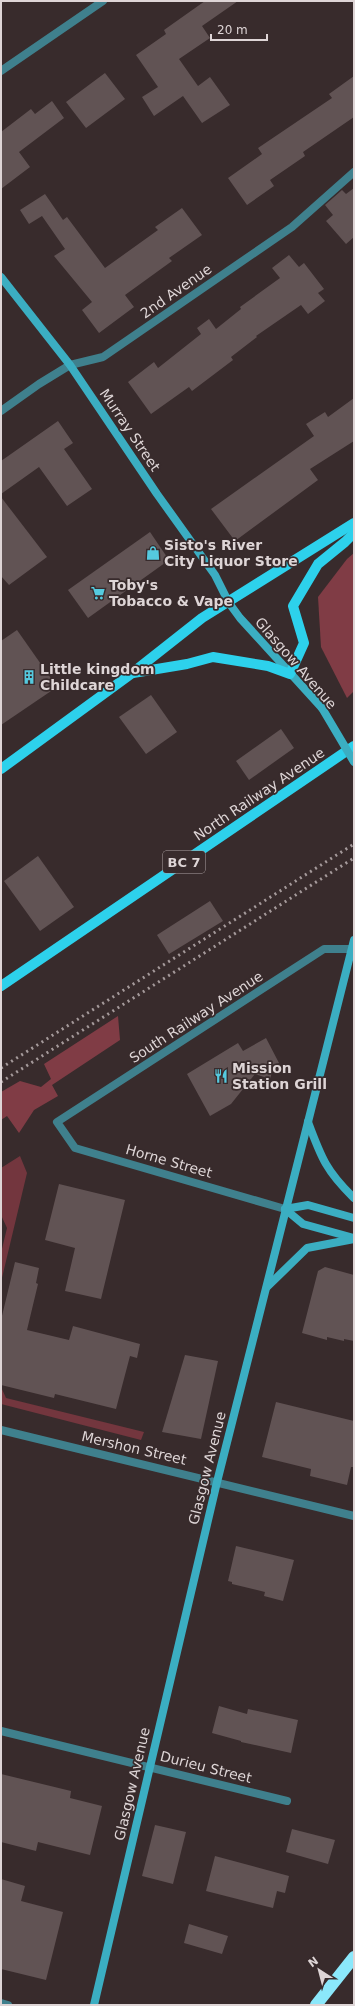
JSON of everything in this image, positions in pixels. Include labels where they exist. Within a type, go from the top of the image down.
[{"type":"highway","points":[[316,2005],[354,1957]]},
{"type":"main road","points":[[1,769],[131,674],[202,618],[354,523]]},
{"type":"main road","points":[[131,674],[187,664],[213,657],[268,666],[290,674],[304,643],[293,606],[318,564],[354,533]]},
{"type":"main road","name":"North Railway Avenue","points":[[1,986],[354,746]]},
{"type":"street","points":[[1,70],[103,1]]},
{"type":"street","name":"2nd Avenue","points":[[1,411],[39,384],[70,365],[103,357],[109,353],[292,227],[354,172]]},
{"type":"street","name":"Murray Street","points":[[1,277],[70,365],[157,494],[215,574],[229,602]]},
{"type":"street","name":"Glasgow Avenue","points":[[229,602],[240,618],[322,708],[354,762]]},
{"type":"street","name":"Glasgow Avenue","points":[[94,2005],[217,1482],[354,940]]},
{"type":"street","name":"South Railway Avenue","points":[[57,1122],[324,949],[354,949]]},
{"type":"street","name":"Horne Street","points":[[57,1122],[75,1148],[285,1209],[302,1224],[354,1239]]},
{"type":"street","points":[[308,1122],[321,1159],[336,1181],[354,1198]]},
{"type":"street","name":"Horne Street","points":[[285,1209],[308,1205],[354,1218]]},
{"type":"street","points":[[266,1288],[307,1248],[354,1239]]},
{"type":"street","name":"Mershon Street","points":[[1,1430],[354,1516]]},
{"type":"street","name":"Durieu Street","points":[[1,1731],[288,1801]]},
{"type":"street","points":[[1,2003],[8,2005]]},
{"type":"shaded area","points":[[354,553],[354,691],[347,698],[321,647],[318,597],[347,559]]},
{"type":"shaded area","points":[[118,1016],[120,1040],[52,1085],[58,1096],[34,1110],[19,1133],[7,1116],[1,1120],[1,1092],[20,1081],[41,1087],[51,1079],[44,1064]]},
{"type":"shaded area","points":[[20,1156],[27,1173],[1,1282],[1,1253],[7,1228],[1,1215],[1,1168]]},
{"type":"shaded area","points":[[1,1387],[6,1398],[144,1432],[141,1440],[1,1404]]},
{"type":"building","points":[[205,1],[238,1],[202,26],[210,38],[179,59],[198,86],[210,77],[230,105],[202,123],[183,96],[154,116],[142,97],[158,87],[136,55],[166,34],[164,30]]},
{"type":"building","points":[[105,73],[125,99],[86,128],[66,102]]},
{"type":"building","points":[[354,76],[354,117],[303,152],[305,156],[270,180],[274,186],[247,205],[228,178],[262,154],[258,148],[332,98],[329,94]]},
{"type":"building","points":[[52,101],[64,118],[19,152],[30,167],[1,189],[1,132],[31,109],[35,114]]},
{"type":"building","points":[[354,188],[354,237],[346,244],[326,221],[333,215],[325,205],[342,190],[346,194]]},
{"type":"building","points":[[45,194],[63,220],[67,217],[105,268],[158,230],[155,227],[182,208],[202,235],[169,258],[172,261],[125,295],[134,307],[99,333],[82,310],[92,302],[54,256],[65,249],[42,216],[29,224],[20,210]]},
{"type":"building","points":[[289,255],[299,267],[304,263],[324,289],[318,293],[325,301],[308,314],[301,305],[256,336],[257,337],[231,357],[233,360],[192,391],[189,387],[151,414],[128,382],[154,362],[158,368],[201,334],[197,328],[209,319],[216,329],[241,309],[240,307],[280,278],[272,268]]},
{"type":"building","points":[[354,398],[354,441],[310,469],[318,480],[235,541],[211,509],[314,436],[306,424],[325,412],[328,417]]},
{"type":"building","points":[[58,421],[73,443],[64,449],[92,489],[67,506],[39,467],[1,494],[1,461]]},
{"type":"building","points":[[1,497],[47,557],[9,585],[1,576]]},
{"type":"building","points":[[150,532],[169,560],[88,618],[68,590]]},
{"type":"building","name":"Little kingdom Childcare","points":[[17,630],[57,687],[1,725],[1,641]]},
{"type":"building","points":[[151,695],[177,732],[146,754],[119,717]]},
{"type":"building","points":[[281,729],[294,748],[249,780],[236,761]]},
{"type":"building","points":[[38,856],[74,907],[40,931],[4,881]]},
{"type":"building","points":[[210,901],[223,921],[169,954],[157,935]]},
{"type":"building","name":"Mission Station Grill","points":[[266,1038],[279,1063],[274,1066],[270,1079],[255,1074],[231,1104],[210,1116],[187,1074],[238,1043],[243,1051]]},
{"type":"building","points":[[59,1184],[125,1200],[101,1299],[65,1291],[75,1248],[45,1240]]},
{"type":"building","points":[[15,1262],[39,1268],[36,1283],[38,1284],[27,1330],[69,1340],[73,1326],[140,1344],[137,1358],[130,1356],[116,1409],[55,1394],[54,1398],[1,1385],[1,1320]]},
{"type":"building","points":[[325,1267],[354,1275],[354,1341],[344,1339],[344,1341],[327,1337],[327,1340],[302,1333],[318,1271]]},
{"type":"building","points":[[185,1355],[218,1361],[201,1439],[162,1432]]},
{"type":"building","points":[[276,1402],[354,1421],[354,1467],[351,1467],[347,1485],[310,1476],[311,1469],[262,1457]]},
{"type":"building","points":[[236,1546],[294,1560],[283,1601],[264,1596],[265,1592],[232,1584],[232,1582],[228,1581]]},
{"type":"building","points":[[219,1706],[247,1714],[248,1709],[298,1720],[291,1753],[241,1742],[212,1733]]},
{"type":"building","points":[[1,1774],[71,1791],[70,1798],[102,1806],[90,1855],[38,1842],[36,1851],[1,1842]]},
{"type":"building","points":[[155,1825],[186,1832],[173,1884],[142,1876]]},
{"type":"building","points":[[292,1829],[335,1840],[328,1864],[286,1852]]},
{"type":"building","points":[[215,1856],[289,1876],[285,1893],[277,1891],[273,1908],[206,1891]]},
{"type":"building","points":[[1,1879],[25,1886],[21,1901],[63,1912],[46,1980],[1,1969]]},
{"type":"building","points":[[189,1924],[228,1936],[222,1954],[184,1943]]},
{"type":"railway","points":[[1,1068],[354,844]]},
{"type":"railway","points":[[1,1082],[354,858]]},
{"type":"place","name":"Sisto's River City Liquor Store","points":[[153,553]]},
{"type":"place","name":"Toby's Tobacco & Vape","points":[[98,593]]},
{"type":"place","name":"Little kingdom Childcare","points":[[29,677]]},
{"type":"place","name":"Mission Station Grill","points":[[221,1076]]}]
